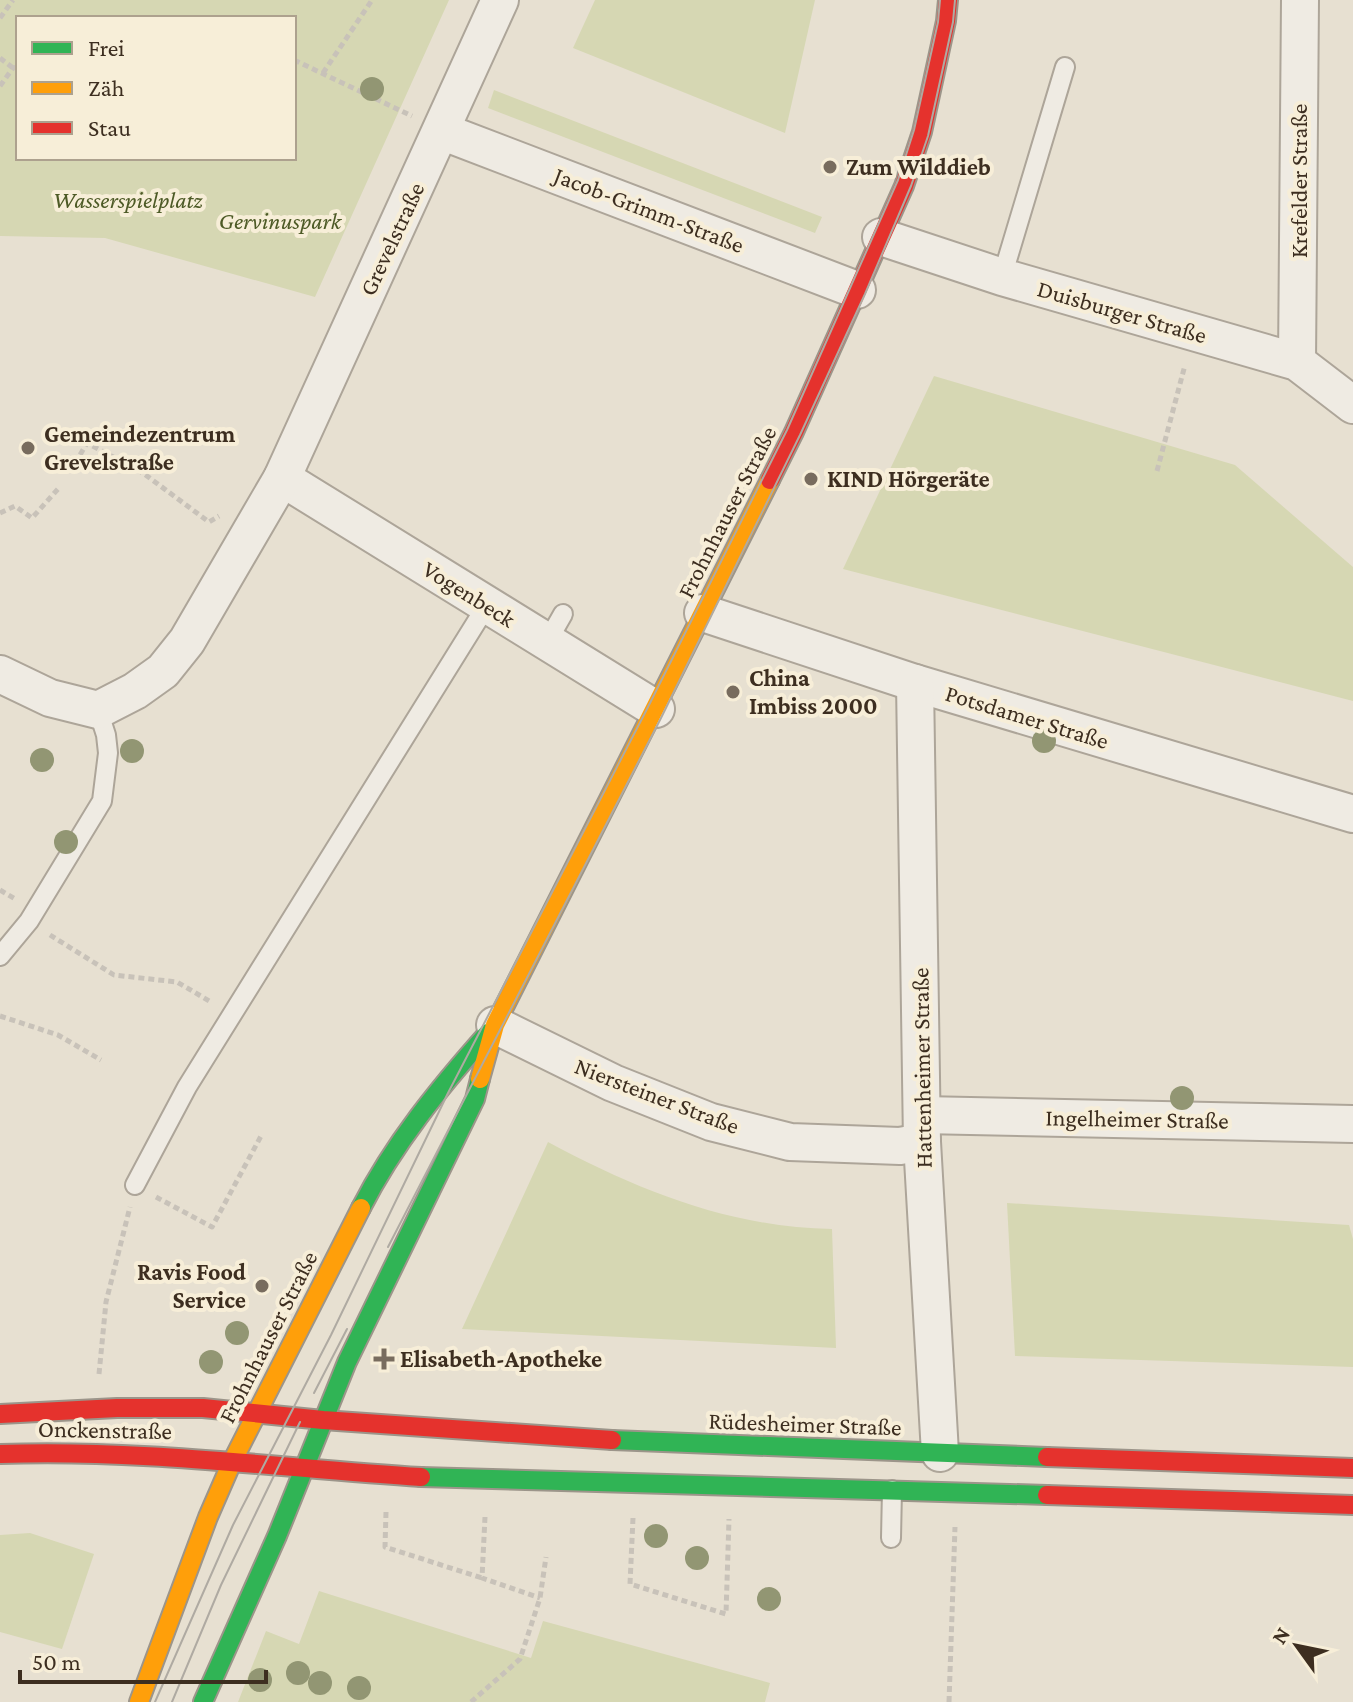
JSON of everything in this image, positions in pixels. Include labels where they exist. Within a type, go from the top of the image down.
[{"type":"main road","name":"Frohnhauser Straße","points":[[203,1702],[277,1536],[353,1349],[475,1099],[495,1025],[794,432],[904,186],[922,132],[948,0]]},
{"type":"main road","name":"Frohnhauser Straße","points":[[139,1702],[208,1517],[232,1462],[373,1184],[434,1094],[495,1025]]},
{"type":"main road","name":"Onckenstraße","points":[[0,1414],[131,1408],[256,1412]]},
{"type":"main road","name":"Rüdesheimer Straße","points":[[256,1412],[323,1420],[649,1442],[1353,1468]]},
{"type":"main road","name":"Onckenstraße","points":[[0,1454],[110,1452],[304,1466]]},
{"type":"main road","points":[[304,1466],[386,1475],[486,1480],[636,1481],[1353,1505]]},
{"type":"street","name":"Grevelstraße","points":[[98,710],[135,691],[163,671],[187,641],[282,478],[500,0]]},
{"type":"street","name":"Krefelder Straße","points":[[1297,362],[1300,0]]},
{"type":"street","name":"Jacob-Grimm-Straße","points":[[441,131],[857,290]]},
{"type":"street","name":"Duisburger Straße","points":[[881,237],[1002,277],[1297,362],[1353,405]]},
{"type":"street","name":"Vogenbeck","points":[[282,478],[487,605],[555,628],[656,709]]},
{"type":"street","name":"Potsdamer Straße","points":[[703,613],[915,683],[1353,814]]},
{"type":"street","points":[[0,674],[50,698],[98,710]]},
{"type":"street","name":"Hattenheimer Straße","points":[[915,683],[922,1128],[940,1453]]},
{"type":"street","name":"Niersteiner Straße","points":[[495,1025],[613,1083],[711,1122],[790,1142],[900,1146],[922,1128]]},
{"type":"street","name":"Ingelheimer Straße","points":[[922,1128],[1353,1124]]},
{"type":"lane","points":[[1002,277],[1065,67]]},
{"type":"lane","points":[[135,1185],[187,1087],[487,605]]},
{"type":"lane","points":[[0,956],[29,921],[102,801],[108,753],[98,710]]},
{"type":"lane","points":[[891,1538],[892,1490]]},
{"type":"path","points":[[0,18],[13,0]]},
{"type":"path","points":[[323,73],[372,0]]},
{"type":"path","points":[[0,58],[16,67],[0,86]]},
{"type":"path","points":[[296,61],[441,131]]},
{"type":"path","points":[[1157,471],[1194,333]]},
{"type":"path","points":[[70,472],[87,443],[143,473],[209,522],[221,515]]},
{"type":"path","points":[[0,513],[15,506],[32,518],[58,489]]},
{"type":"path","points":[[29,921],[114,975],[177,982],[208,1001]]},
{"type":"path","points":[[0,1016],[58,1035],[101,1060]]},
{"type":"path","points":[[100,1362],[106,1302],[135,1185],[212,1227],[261,1136]]},
{"type":"path","points":[[386,1475],[385,1547],[540,1598]]},
{"type":"path","points":[[482,1578],[486,1480]]},
{"type":"path","points":[[636,1481],[630,1584],[726,1614],[730,1484]]},
{"type":"path","points":[[949,1702],[956,1491]]},
{"type":"path","points":[[471,1702],[520,1659],[540,1598],[546,1557]]},
{"type":"green space","name":"Gervinuspark","points":[[0,0],[449,0],[315,297],[105,238],[0,236]]},
{"type":"green space","points":[[595,0],[815,0],[785,133],[573,48]]},
{"type":"green space","points":[[494,90],[822,217],[815,233],[488,108]]},
{"type":"green space","points":[[934,376],[1235,465],[1353,567],[1353,701],[843,569]]},
{"type":"green space","points":[[548,1142],[616,1176],[685,1203],[756,1221],[832,1229],[836,1348],[462,1329]]},
{"type":"green space","points":[[1007,1203],[1349,1225],[1353,1239],[1353,1367],[1015,1356]]},
{"type":"green space","points":[[30,1533],[94,1554],[62,1649],[0,1632],[0,1535]]},
{"type":"green space","points":[[319,1591],[531,1658],[543,1621],[770,1683],[765,1702],[238,1702],[266,1631],[299,1644]]},
{"type":"tram line","points":[[155,1702],[233,1525],[331,1335],[448,1093],[787,430],[898,180],[914,130],[940,0]]},
{"type":"tram line","points":[[388,1247],[661,718],[800,435],[865,294],[911,186],[928,136],[955,0]]},
{"type":"tram line","points":[[314,1393],[347,1329]]},
{"type":"tram line","points":[[172,1702],[221,1585],[300,1422]]},
{"type":"traffic: fast","points":[[361,1208],[419,1116],[488,1033]]},
{"type":"traffic: fast","points":[[203,1702],[277,1536],[347,1362],[475,1099],[480,1079]]},
{"type":"traffic: fast","points":[[612,1440],[1047,1457]]},
{"type":"traffic: fast","points":[[421,1477],[1047,1495]]},
{"type":"traffic: slow","points":[[480,1079],[495,1025],[770,480]]},
{"type":"traffic: slow","points":[[139,1702],[208,1517],[232,1462],[361,1208]]},
{"type":"traffic: jam","points":[[770,480],[904,186],[922,132],[948,0]]},
{"type":"traffic: jam","points":[[0,1414],[117,1408],[203,1408],[323,1420],[612,1440]]},
{"type":"traffic: jam","points":[[0,1454],[106,1454],[421,1477]]},
{"type":"traffic: jam","points":[[1047,1457],[1353,1468]]},
{"type":"traffic: jam","points":[[1047,1495],[1353,1505]]},
{"type":"place","name":"Zum Wilddieb","points":[[830,167]]},
{"type":"place","name":"Gemeindezentrum Grevelstraße","points":[[28,448]]},
{"type":"place","name":"KIND Hörgeräte","points":[[811,479]]},
{"type":"place","name":"China Imbiss 2000","points":[[733,692]]},
{"type":"place","name":"Ravis Food Service","points":[[262,1286]]},
{"type":"place","name":"Elisabeth-Apotheke","points":[[384,1359]]},
{"type":"park label","name":"Wasserspielplatz","points":[[128,200]]}]
